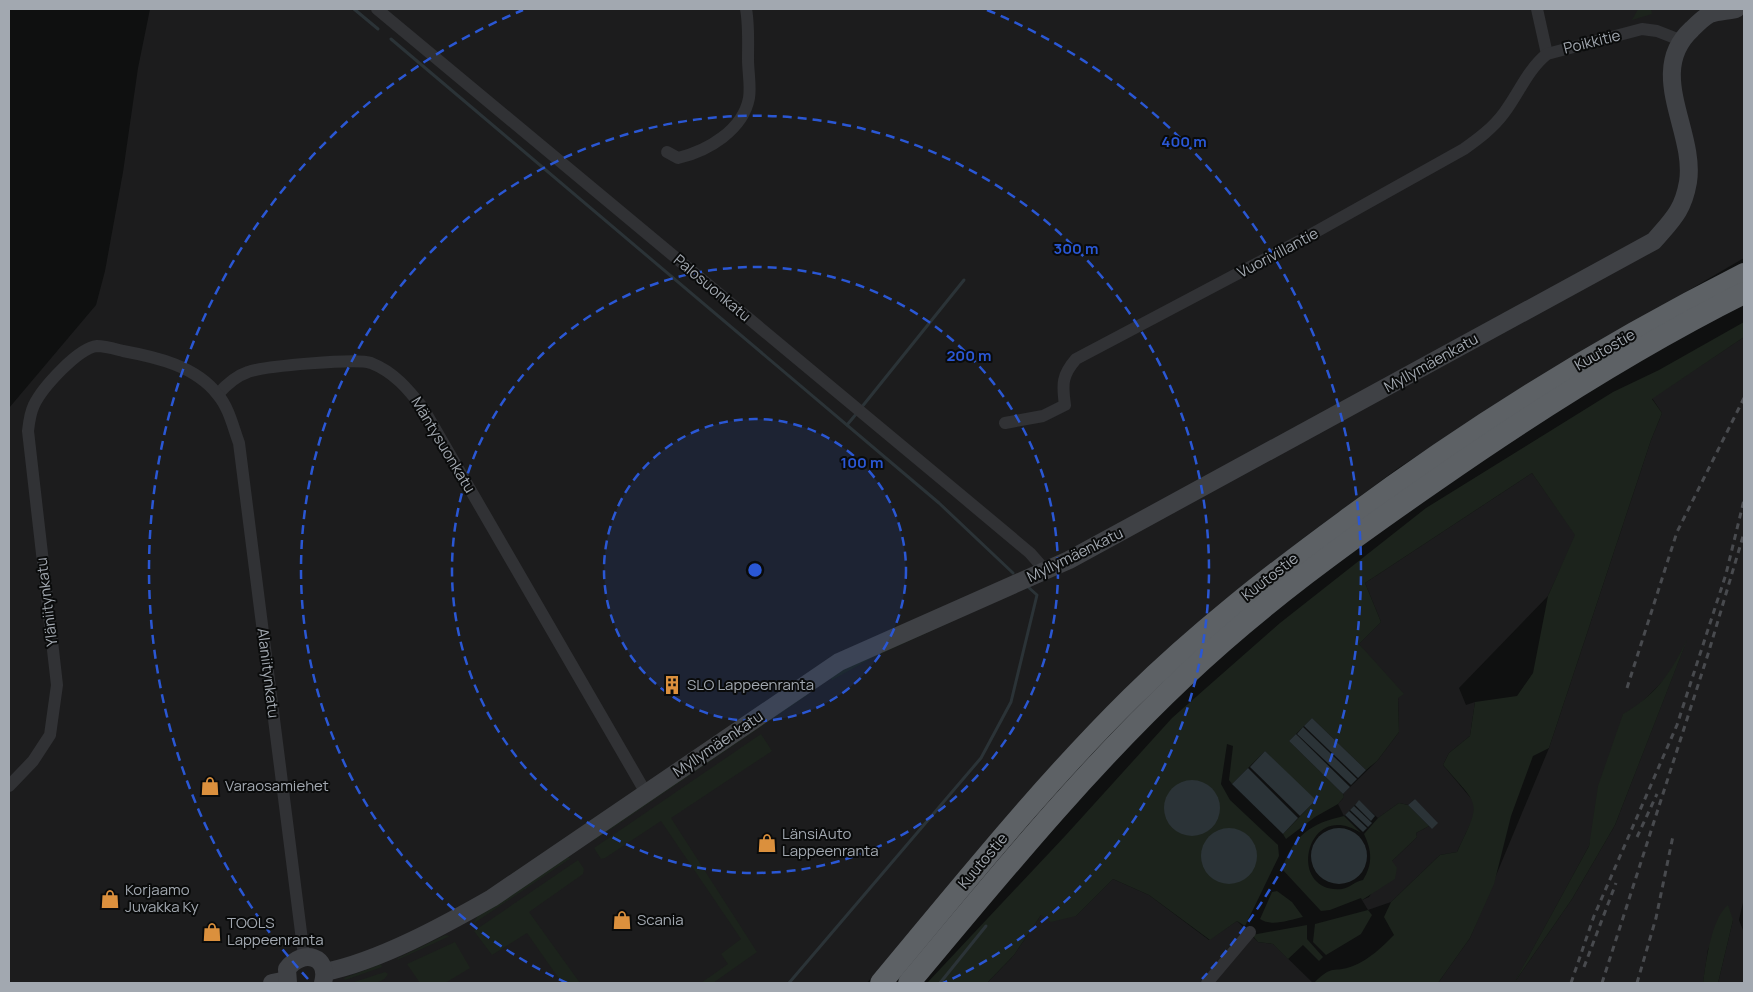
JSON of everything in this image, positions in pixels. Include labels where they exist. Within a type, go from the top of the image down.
[{"type":"highway","name":"Kuutostie","points":[[881,983],[1006,834],[1062,771],[1132,698],[1208,627],[1292,560],[1379,495],[1469,434],[1548,382],[1672,311],[1744,274]]},
{"type":"highway","name":"Kuutostie","points":[[909,983],[1082,780],[1184,676],[1246,622],[1357,536],[1479,450],[1627,357],[1740,295]]},
{"type":"main road","points":[[1678,45],[1710,14],[1736,9]]},
{"type":"main road","name":"Myllymäenkatu","points":[[324,978],[454,920],[492,898],[839,662],[1045,570],[1132,526],[1654,241],[1680,211],[1688,180],[1686,151],[1673,93],[1672,73],[1678,45]]},
{"type":"main road","points":[[282,982],[294,960],[304,956],[314,958],[322,964],[324,978]]},
{"type":"street","name":"Palosuonkatu","points":[[377,9],[956,490],[1030,553],[1045,570]]},
{"type":"street","points":[[667,152],[678,158],[692,155],[720,139],[737,124],[745,111],[749,96],[746,9]]},
{"type":"street","name":"Poikkitie","points":[[1537,9],[1547,54],[1642,29],[1657,31],[1678,45]]},
{"type":"street","name":"Vuorivillantie","points":[[1006,423],[1043,416],[1066,405],[1063,390],[1066,371],[1076,359],[1303,240],[1464,149],[1484,134],[1504,114],[1535,64],[1547,54]]},
{"type":"street","name":"Yläniitynkatu","points":[[9,786],[33,762],[50,735],[57,685],[28,431],[29,417],[34,404],[66,365],[86,350],[96,346],[160,358],[182,368],[218,394]]},
{"type":"street","name":"Mäntysuonkatu","points":[[218,394],[231,380],[250,371],[326,362],[370,363],[402,381],[423,408],[646,793]]},
{"type":"street","name":"Alaniitynkatu","points":[[218,394],[227,410],[239,444],[304,956]]},
{"type":"street","points":[[1206,983],[1250,932]]},
{"type":"shaded area","points":[[150,9],[1744,9],[1744,258],[1513,393],[1397,469],[1301,540],[1208,615],[998,828],[867,983],[9,983],[9,408],[96,305],[105,271],[123,172],[138,68]]},
{"type":"shaded area","points":[[1638,9],[1651,9],[1652,14],[1632,20]]},
{"type":"shaded area","points":[[1744,322],[1744,337],[1652,399],[1662,413],[1651,440],[1549,748],[1533,756],[1511,816],[1494,884],[1470,938],[1438,983],[1314,983],[1330,971],[1353,966],[1365,960],[1394,935],[1384,917],[1391,902],[1440,855],[1457,852],[1471,822],[1473,805],[1470,797],[1443,765],[1449,753],[1470,736],[1475,702],[1517,696],[1533,673],[1548,596],[1575,535],[1532,473],[1365,583],[1381,622],[1359,644],[1404,694],[1398,698],[1399,732],[1377,761],[1366,770],[1312,718],[1289,741],[1343,794],[1344,797],[1338,804],[1315,817],[1286,839],[1283,834],[1315,801],[1265,751],[1232,784],[1229,780],[1233,746],[1227,744],[1221,784],[1230,800],[1278,845],[1279,856],[1245,926],[1237,921],[1210,940],[1149,895],[1113,879],[1076,916],[1051,922],[1041,915],[1014,955],[987,983],[927,983],[1066,835],[1172,718],[1280,623],[1426,508],[1613,392],[1659,370]]},
{"type":"shaded area","points":[[1744,337],[1744,898],[1739,920],[1744,933],[1744,983],[1718,983],[1733,920],[1708,949],[1703,983],[1438,983],[1470,938],[1549,748],[1651,440],[1662,413],[1652,398]],"holes":[[[1684,647],[1615,825],[1572,899],[1516,980],[1589,846],[1623,715],[1640,704],[1670,674]]]},
{"type":"shaded area","points":[[1532,473],[1576,535],[1548,596],[1459,688],[1466,705],[1475,702],[1470,736],[1449,753],[1443,765],[1474,802],[1475,814],[1457,852],[1440,855],[1391,902],[1368,910],[1362,900],[1369,897],[1392,861],[1417,837],[1416,833],[1429,826],[1432,829],[1415,799],[1408,805],[1399,803],[1378,818],[1359,801],[1344,816],[1338,804],[1344,797],[1343,794],[1377,761],[1399,732],[1398,698],[1359,644],[1381,622],[1365,583]]},
{"type":"shaded area","points":[[1003,598],[870,659],[832,680],[830,677],[875,651]]},
{"type":"shaded area","points":[[1687,640],[1615,825],[1572,899],[1514,983],[1589,846],[1598,786],[1623,714],[1645,699],[1661,683]]},
{"type":"shaded area","points":[[807,690],[809,694],[595,840],[593,838]]},
{"type":"shaded area","points":[[1312,718],[1366,770],[1358,778],[1304,726]]},
{"type":"shaded area","points":[[1303,727],[1357,779],[1351,785],[1297,734]]},
{"type":"shaded area","points":[[761,734],[772,751],[671,818],[757,952],[713,983],[701,983],[728,964],[721,954],[741,939],[661,821],[605,858],[601,859],[594,848]]},
{"type":"shaded area","points":[[1296,734],[1350,787],[1343,794],[1289,741]]},
{"type":"shaded area","points":[[1265,751],[1316,800],[1300,816],[1250,767]]},
{"type":"shaded area","points":[[1248,768],[1298,818],[1283,834],[1232,784]]},
{"type":"shaded area","points":[[1186,780],[1198,780],[1208,784],[1216,792],[1220,808],[1216,824],[1208,832],[1198,836],[1186,836],[1176,832],[1168,824],[1164,814],[1164,802],[1168,792],[1176,784]]},
{"type":"shaded area","points":[[1415,799],[1438,823],[1432,829],[1408,805]]},
{"type":"shaded area","points":[[1359,800],[1375,816],[1371,821],[1355,805]]},
{"type":"shaded area","points":[[1399,803],[1408,805],[1429,826],[1416,833],[1417,837],[1392,861],[1397,868],[1395,879],[1362,900],[1361,898],[1330,910],[1321,911],[1282,869],[1292,848],[1305,833],[1322,823],[1344,816],[1361,833],[1342,825],[1327,827],[1316,836],[1310,849],[1308,864],[1313,877],[1324,887],[1342,889],[1363,880],[1370,863],[1369,846],[1364,834],[1378,818]]},
{"type":"shaded area","points":[[1354,806],[1372,823],[1368,827],[1350,810]]},
{"type":"shaded area","points":[[1349,811],[1367,828],[1363,832],[1345,815]]},
{"type":"shaded area","points":[[1223,828],[1235,828],[1245,832],[1253,840],[1257,856],[1253,872],[1245,880],[1235,884],[1223,884],[1213,880],[1205,872],[1201,862],[1201,850],[1205,840],[1213,832]]},
{"type":"shaded area","points":[[1333,828],[1345,828],[1355,832],[1363,840],[1367,856],[1363,872],[1355,880],[1345,884],[1333,884],[1323,880],[1315,872],[1311,862],[1311,850],[1315,840],[1323,832]]},
{"type":"shaded area","points":[[566,857],[571,858],[473,924],[478,915]]},
{"type":"shaded area","points":[[578,860],[584,869],[583,874],[529,912],[580,983],[562,983],[527,933],[492,955],[474,931]]},
{"type":"shaded area","points":[[1113,879],[1149,895],[1209,940],[1237,921],[1258,942],[1273,944],[1313,983],[987,983],[1014,955],[1041,915],[1076,916]]},
{"type":"shaded area","points":[[1277,891],[1292,902],[1303,917],[1275,923],[1260,919],[1272,892]]},
{"type":"shaded area","points":[[1728,905],[1733,920],[1718,983],[1703,983],[1713,930],[1717,920]]},
{"type":"shaded area","points":[[1368,910],[1372,915],[1361,934],[1326,955],[1313,942],[1315,924]]},
{"type":"shaded area","points":[[1307,925],[1307,939],[1323,957],[1319,961],[1303,945],[1288,959],[1273,944],[1258,942],[1252,935]]},
{"type":"shaded area","points":[[445,935],[450,936],[397,960],[398,958]]},
{"type":"shaded area","points":[[455,942],[470,968],[445,983],[420,983],[407,964]]},
{"type":"shaded area","points":[[381,964],[382,967],[345,980],[344,978]]},
{"type":"shaded area","points":[[385,972],[388,974],[377,983],[351,983]]},
{"type":"waterway","points":[[354,9],[378,29]]},
{"type":"waterway","points":[[391,39],[939,503],[1013,573]]},
{"type":"waterway","points":[[861,408],[964,280]]},
{"type":"waterway","points":[[847,425],[857,413]]},
{"type":"waterway","points":[[789,983],[981,758],[1011,702],[1037,595],[1027,586]]},
{"type":"waterway","points":[[940,983],[986,926]]},
{"type":"railway","points":[[1627,688],[1677,532],[1744,398]]},
{"type":"railway","points":[[1571,983],[1594,916],[1677,725],[1726,574],[1744,500]]},
{"type":"railway","points":[[1602,983],[1709,651],[1744,533]]},
{"type":"railway","points":[[1637,837],[1657,794]]},
{"type":"railway","points":[[1637,983],[1656,918],[1673,836]]},
{"type":"railway","points":[[1584,967],[1616,883]]},
{"type":"place","name":"SLO Lappeenranta","points":[[672,685]]},
{"type":"place","name":"Varaosamiehet","points":[[210,786]]},
{"type":"place","name":"LänsiAuto Lappeenranta","points":[[767,843]]},
{"type":"place","name":"Korjaamo Juvakka Ky","points":[[110,899]]},
{"type":"place","name":"Scania","points":[[622,920]]},
{"type":"place","name":"TOOLS Lappeenranta","points":[[212,932]]}]
